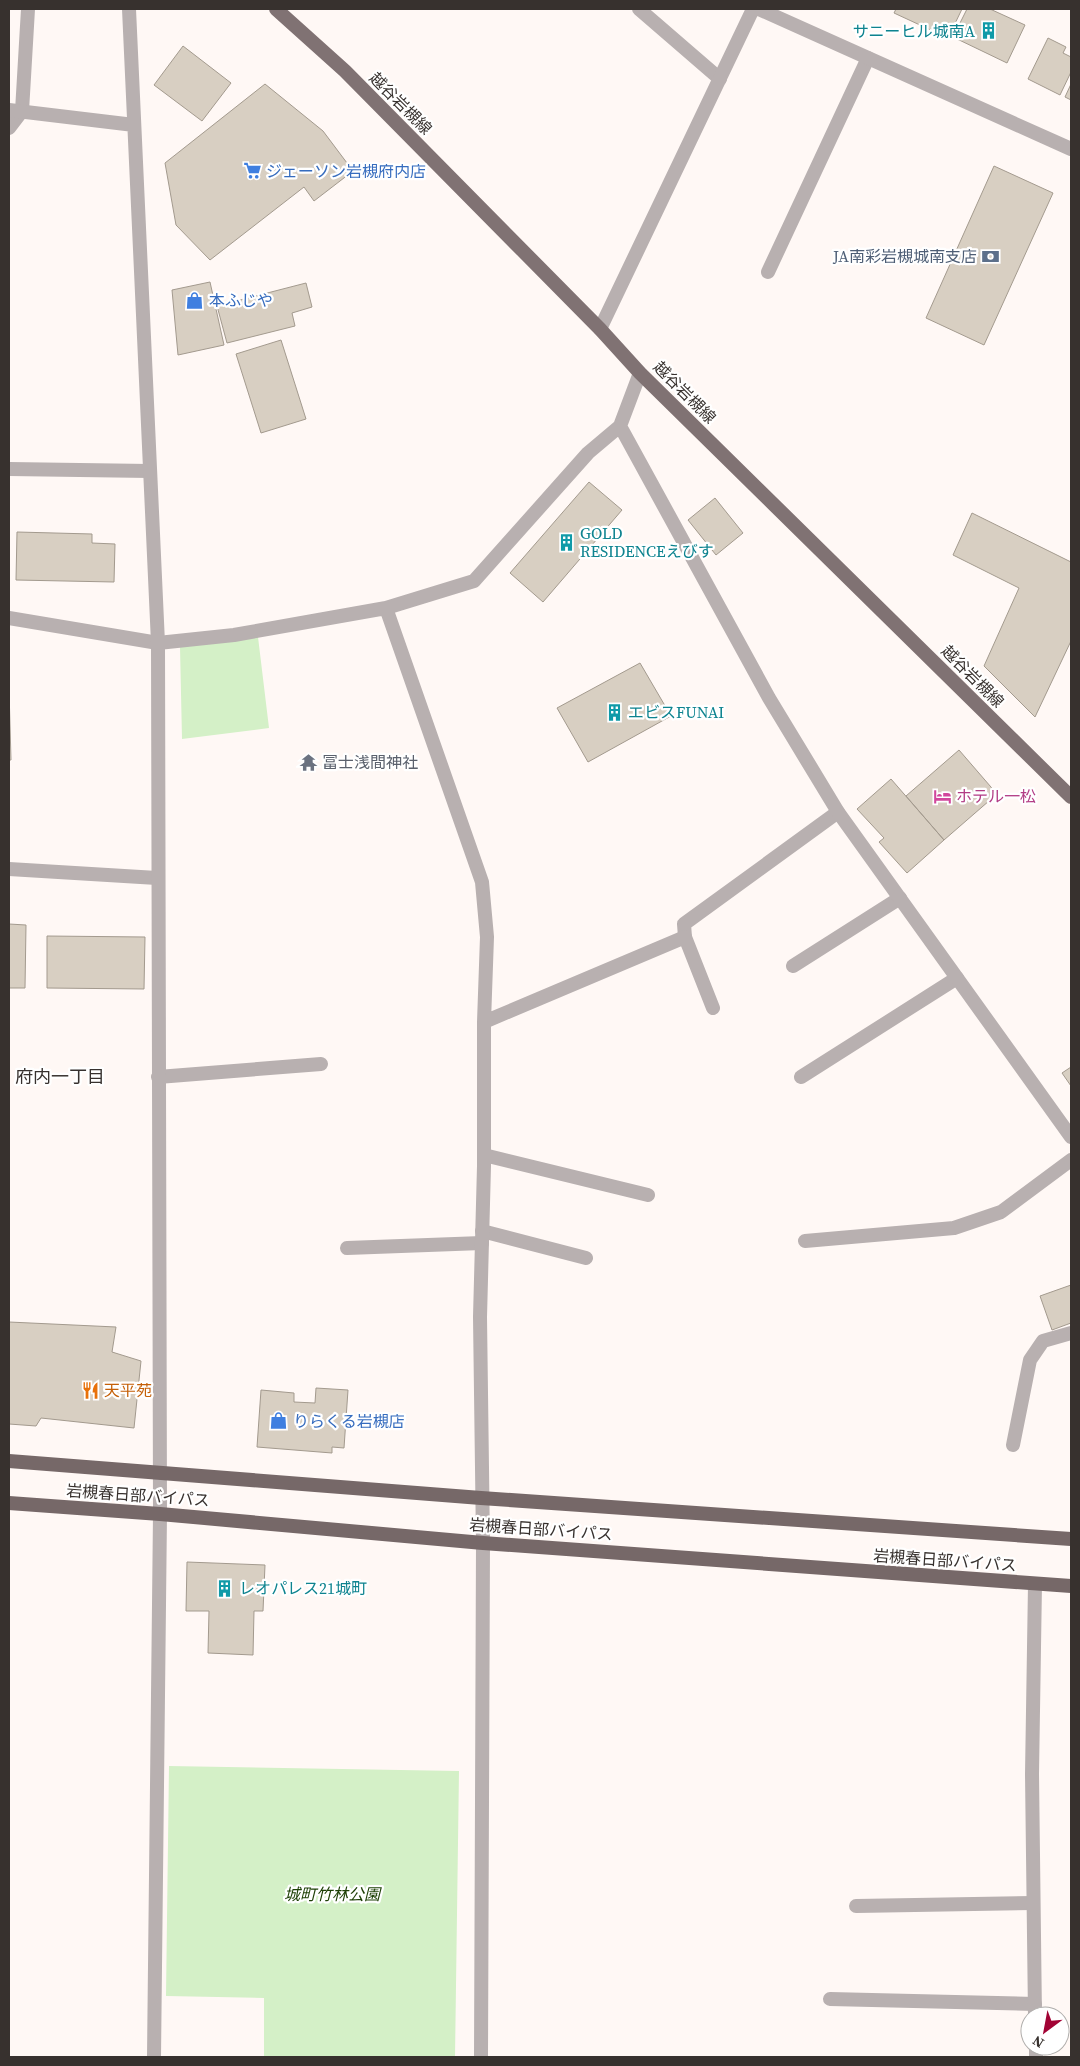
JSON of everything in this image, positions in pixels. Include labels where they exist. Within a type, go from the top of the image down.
[{"type":"highway","name":"岩槻春日部バイパス","points":[[9,1461],[481,1498],[1071,1539]]},
{"type":"highway","name":"岩槻春日部バイパス","points":[[9,1503],[160,1514],[483,1543],[1071,1586]]},
{"type":"main road","name":"越谷岩槻線","points":[[276,9],[345,71],[600,328],[640,373],[1071,798]]},
{"type":"street","points":[[9,128],[16,110],[28,9]]},
{"type":"street","points":[[129,9],[158,643],[157,878],[160,1514],[154,2057]]},
{"type":"street","points":[[639,9],[720,79]]},
{"type":"street","points":[[600,328],[753,9]]},
{"type":"street","points":[[759,9],[1071,149]]},
{"type":"street","points":[[768,272],[868,58]]},
{"type":"street","points":[[16,110],[134,125]]},
{"type":"street","points":[[9,618],[158,643],[234,635],[386,608],[474,581],[588,453],[620,426],[640,373]]},
{"type":"street","points":[[620,426],[770,698],[838,812],[1071,1137]]},
{"type":"street","points":[[9,468],[150,472]]},
{"type":"street","points":[[386,608],[482,882],[487,937],[480,1317],[483,1543],[481,2057]]},
{"type":"street","points":[[713,1008],[685,937],[684,924],[838,812]]},
{"type":"street","points":[[9,869],[157,878]]},
{"type":"street","points":[[793,966],[900,898]]},
{"type":"street","points":[[484,1022],[685,937]]},
{"type":"street","points":[[801,1078],[957,978]]},
{"type":"street","points":[[158,1077],[321,1064]]},
{"type":"street","points":[[484,1155],[648,1194]]},
{"type":"street","points":[[805,1241],[954,1228],[1002,1212],[1071,1160]]},
{"type":"street","points":[[346,1248],[482,1237],[586,1258]]},
{"type":"street","points":[[1013,1445],[1030,1360],[1043,1341],[1071,1333]]},
{"type":"street","points":[[1035,1584],[1032,1774],[1035,2006]]},
{"type":"street","points":[[856,1906],[1034,1903]]},
{"type":"street","points":[[830,1999],[1020,2009]]},
{"type":"green space","points":[[258,637],[269,728],[182,739],[180,647]]},
{"type":"green space","name":"城町竹林公園","points":[[169,1766],[459,1771],[455,2057],[264,2057],[264,1998],[166,1996]]},
{"type":"building","points":[[896,9],[962,9],[948,38],[894,13]]},
{"type":"building","name":"サニーヒル城南A","points":[[967,9],[990,9],[1025,25],[1007,63],[953,37]]},
{"type":"building","points":[[1048,38],[1066,47],[1063,53],[1071,57],[1071,72],[1060,95],[1028,79]]},
{"type":"building","points":[[183,46],[231,83],[202,121],[154,85]]},
{"type":"building","points":[[265,84],[323,131],[353,171],[314,201],[304,187],[210,260],[176,225],[165,163]]},
{"type":"building","points":[[1071,84],[1071,100],[1065,97]]},
{"type":"building","points":[[994,166],[1053,193],[984,345],[926,318]]},
{"type":"building","points":[[210,282],[224,345],[178,355],[172,290]]},
{"type":"building","points":[[306,283],[312,307],[292,313],[295,326],[227,343],[217,306]]},
{"type":"building","points":[[281,340],[306,419],[261,433],[236,354]]},
{"type":"building","name":"GOLD RESIDENCEえびす","points":[[589,482],[622,510],[543,602],[510,573]]},
{"type":"building","points":[[715,498],[743,533],[716,555],[688,520]]},
{"type":"building","points":[[972,513],[1071,562],[1071,641],[1035,717],[984,666],[1019,588],[953,555]]},
{"type":"building","points":[[17,532],[92,534],[92,543],[115,544],[114,582],[16,580]]},
{"type":"building","name":"エビスFUNAI","points":[[640,663],[671,716],[588,762],[557,708]]},
{"type":"building","points":[[9,690],[11,760],[9,760]]},
{"type":"building","points":[[959,750],[997,794],[944,840],[906,796]]},
{"type":"building","points":[[891,779],[944,840],[907,873],[879,842],[884,838],[857,809]]},
{"type":"building","points":[[9,924],[26,925],[25,988],[9,988]]},
{"type":"building","points":[[47,936],[145,937],[144,989],[47,988]]},
{"type":"building","points":[[1071,1067],[1071,1086],[1062,1073]]},
{"type":"building","points":[[1071,1285],[1071,1323],[1052,1330],[1040,1296]]},
{"type":"building","points":[[9,1322],[116,1327],[112,1352],[141,1361],[134,1428],[41,1418],[36,1426],[9,1424]]},
{"type":"building","points":[[316,1388],[348,1390],[344,1448],[332,1447],[332,1453],[257,1447],[261,1390],[294,1393],[294,1402],[315,1403]]},
{"type":"building","name":"レオパレス21城町","points":[[187,1562],[265,1565],[263,1611],[254,1611],[253,1655],[208,1653],[209,1611],[186,1611]]},
{"type":"place","name":"サニーヒル城南A","points":[[989,31]]},
{"type":"place","name":"ジェーソン岩槻府内店","points":[[252,171]]},
{"type":"place","name":"JA南彩岩槻城南支店","points":[[991,256]]},
{"type":"place","name":"本ふじや","points":[[195,300]]},
{"type":"place","name":"GOLD RESIDENCEえびす","points":[[566,542]]},
{"type":"place","name":"エビスFUNAI","points":[[614,712]]},
{"type":"place","name":"冨士浅間神社","points":[[308,762]]},
{"type":"place","name":"ホテル一松","points":[[942,796]]},
{"type":"place","name":"天平苑","points":[[90,1390]]},
{"type":"place","name":"りらくる岩槻店","points":[[279,1421]]},
{"type":"place","name":"レオパレス21城町","points":[[225,1588]]},
{"type":"district","name":"府内一丁目","points":[[60,1077]]}]
